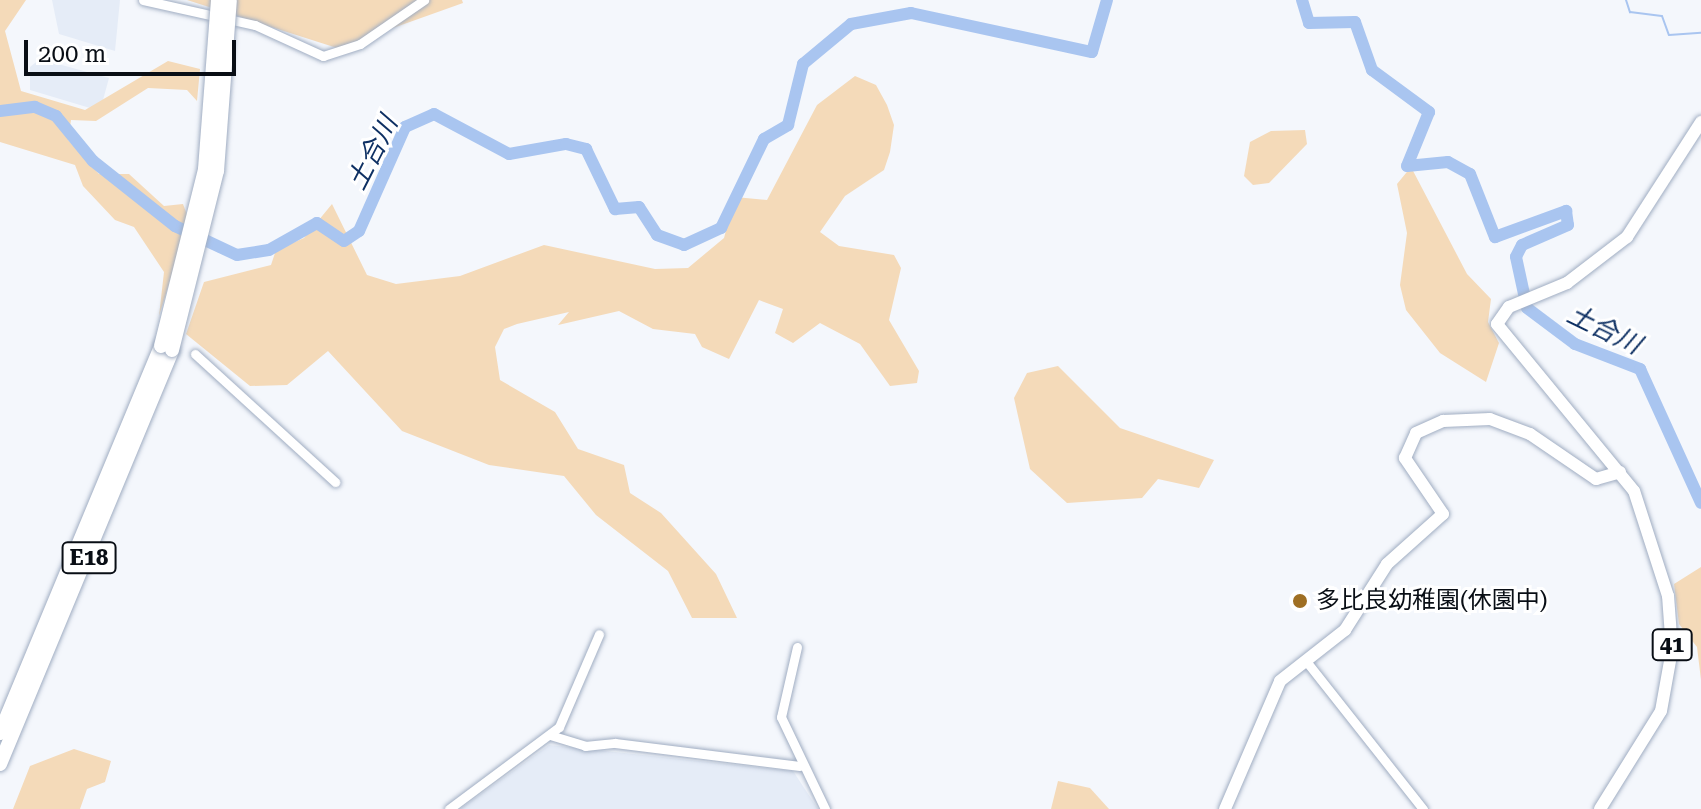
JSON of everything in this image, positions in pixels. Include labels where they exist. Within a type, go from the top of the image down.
[{"type":"highway","name":"E18","points":[[0,733],[167,348],[205,169],[218,0]]},
{"type":"highway","name":"E18","points":[[0,764],[167,348],[217,171],[230,0]]},
{"type":"main road","name":"41","points":[[1600,809],[1654,728],[1672,650],[1658,553],[1620,472],[1500,333],[1501,312],[1578,276],[1627,237],[1701,122]]},
{"type":"main road","points":[[1225,809],[1280,681],[1345,630],[1387,564],[1443,514],[1405,458],[1424,428],[1490,419],[1530,434],[1596,479],[1620,472]]},
{"type":"street","points":[[143,0],[255,25],[323,56],[360,44],[424,0]]},
{"type":"street","points":[[195,354],[335,482]]},
{"type":"street","points":[[449,809],[550,735],[573,706],[599,634]]},
{"type":"street","points":[[797,647],[780,704],[800,766],[825,809]]},
{"type":"street","points":[[1306,661],[1423,809]]},
{"type":"street","points":[[550,735],[585,746],[615,743],[800,766]]},
{"type":"shaded area","points":[[0,0],[26,0],[5,31],[21,91],[85,110],[168,61],[200,69],[197,101],[187,90],[148,88],[96,121],[71,120],[68,140],[99,174],[129,174],[164,206],[183,204],[189,220],[159,316],[164,272],[134,227],[115,220],[83,186],[75,165],[0,142]]},
{"type":"shaded area","points":[[52,0],[120,0],[115,51],[59,34]]},
{"type":"shaded area","points":[[187,0],[462,0],[463,3],[337,48]]},
{"type":"shaded area","points":[[40,59],[109,78],[100,111],[30,90],[30,67]]},
{"type":"shaded area","points":[[855,76],[876,85],[887,105],[894,125],[890,152],[884,170],[845,196],[820,232],[839,246],[894,255],[901,268],[889,320],[919,371],[917,383],[890,386],[860,344],[820,323],[793,343],[775,333],[783,309],[759,300],[729,359],[702,347],[695,334],[653,329],[619,311],[558,325],[569,312],[517,324],[504,329],[495,347],[500,380],[555,412],[578,449],[624,465],[630,493],[661,513],[716,574],[737,618],[692,618],[668,571],[596,515],[564,476],[489,465],[402,431],[328,351],[287,385],[250,386],[186,334],[204,282],[271,265],[276,250],[304,238],[332,204],[367,275],[396,284],[460,276],[544,245],[655,269],[688,268],[724,238],[735,197],[767,200],[817,105]]},
{"type":"shaded area","points":[[1305,130],[1307,144],[1269,183],[1253,185],[1244,176],[1250,142],[1271,131]]},
{"type":"shaded area","points":[[1411,167],[1467,274],[1491,299],[1488,322],[1499,343],[1486,382],[1440,353],[1406,310],[1400,285],[1407,233],[1397,184]]},
{"type":"shaded area","points":[[1058,366],[1120,428],[1214,460],[1199,488],[1158,479],[1142,498],[1067,503],[1030,469],[1014,398],[1027,373]]},
{"type":"shaded area","points":[[1701,567],[1701,680],[1697,647],[1679,624],[1674,584]]},
{"type":"shaded area","points":[[549,745],[793,771],[818,809],[460,809]]},
{"type":"shaded area","points":[[74,749],[111,761],[105,782],[87,789],[80,809],[13,809],[30,766]]},
{"type":"shaded area","points":[[1058,781],[1090,788],[1109,809],[1051,809]]},
{"type":"waterway","name":"土合川","points":[[0,111],[35,107],[56,116],[93,161],[175,226],[237,255],[269,250],[317,223],[344,241],[359,231],[405,127],[434,114],[509,154],[566,144],[586,149],[615,209],[639,207],[657,235],[684,245],[721,228],[764,139],[788,125],[803,64],[851,24],[911,13],[1092,52],[1107,0]]},
{"type":"waterway","name":"土合川","points":[[1302,0],[1309,23],[1355,22],[1372,70],[1429,112],[1407,166],[1448,162],[1470,174],[1495,237],[1566,211],[1568,225],[1522,245],[1516,257],[1527,308],[1575,344],[1640,369],[1701,503]]},
{"type":"waterway","points":[[1626,0],[1630,12],[1662,16],[1669,35],[1701,33]]},
{"type":"place","name":"多比良幼稚園(休園中)","points":[[1300,601]]}]
